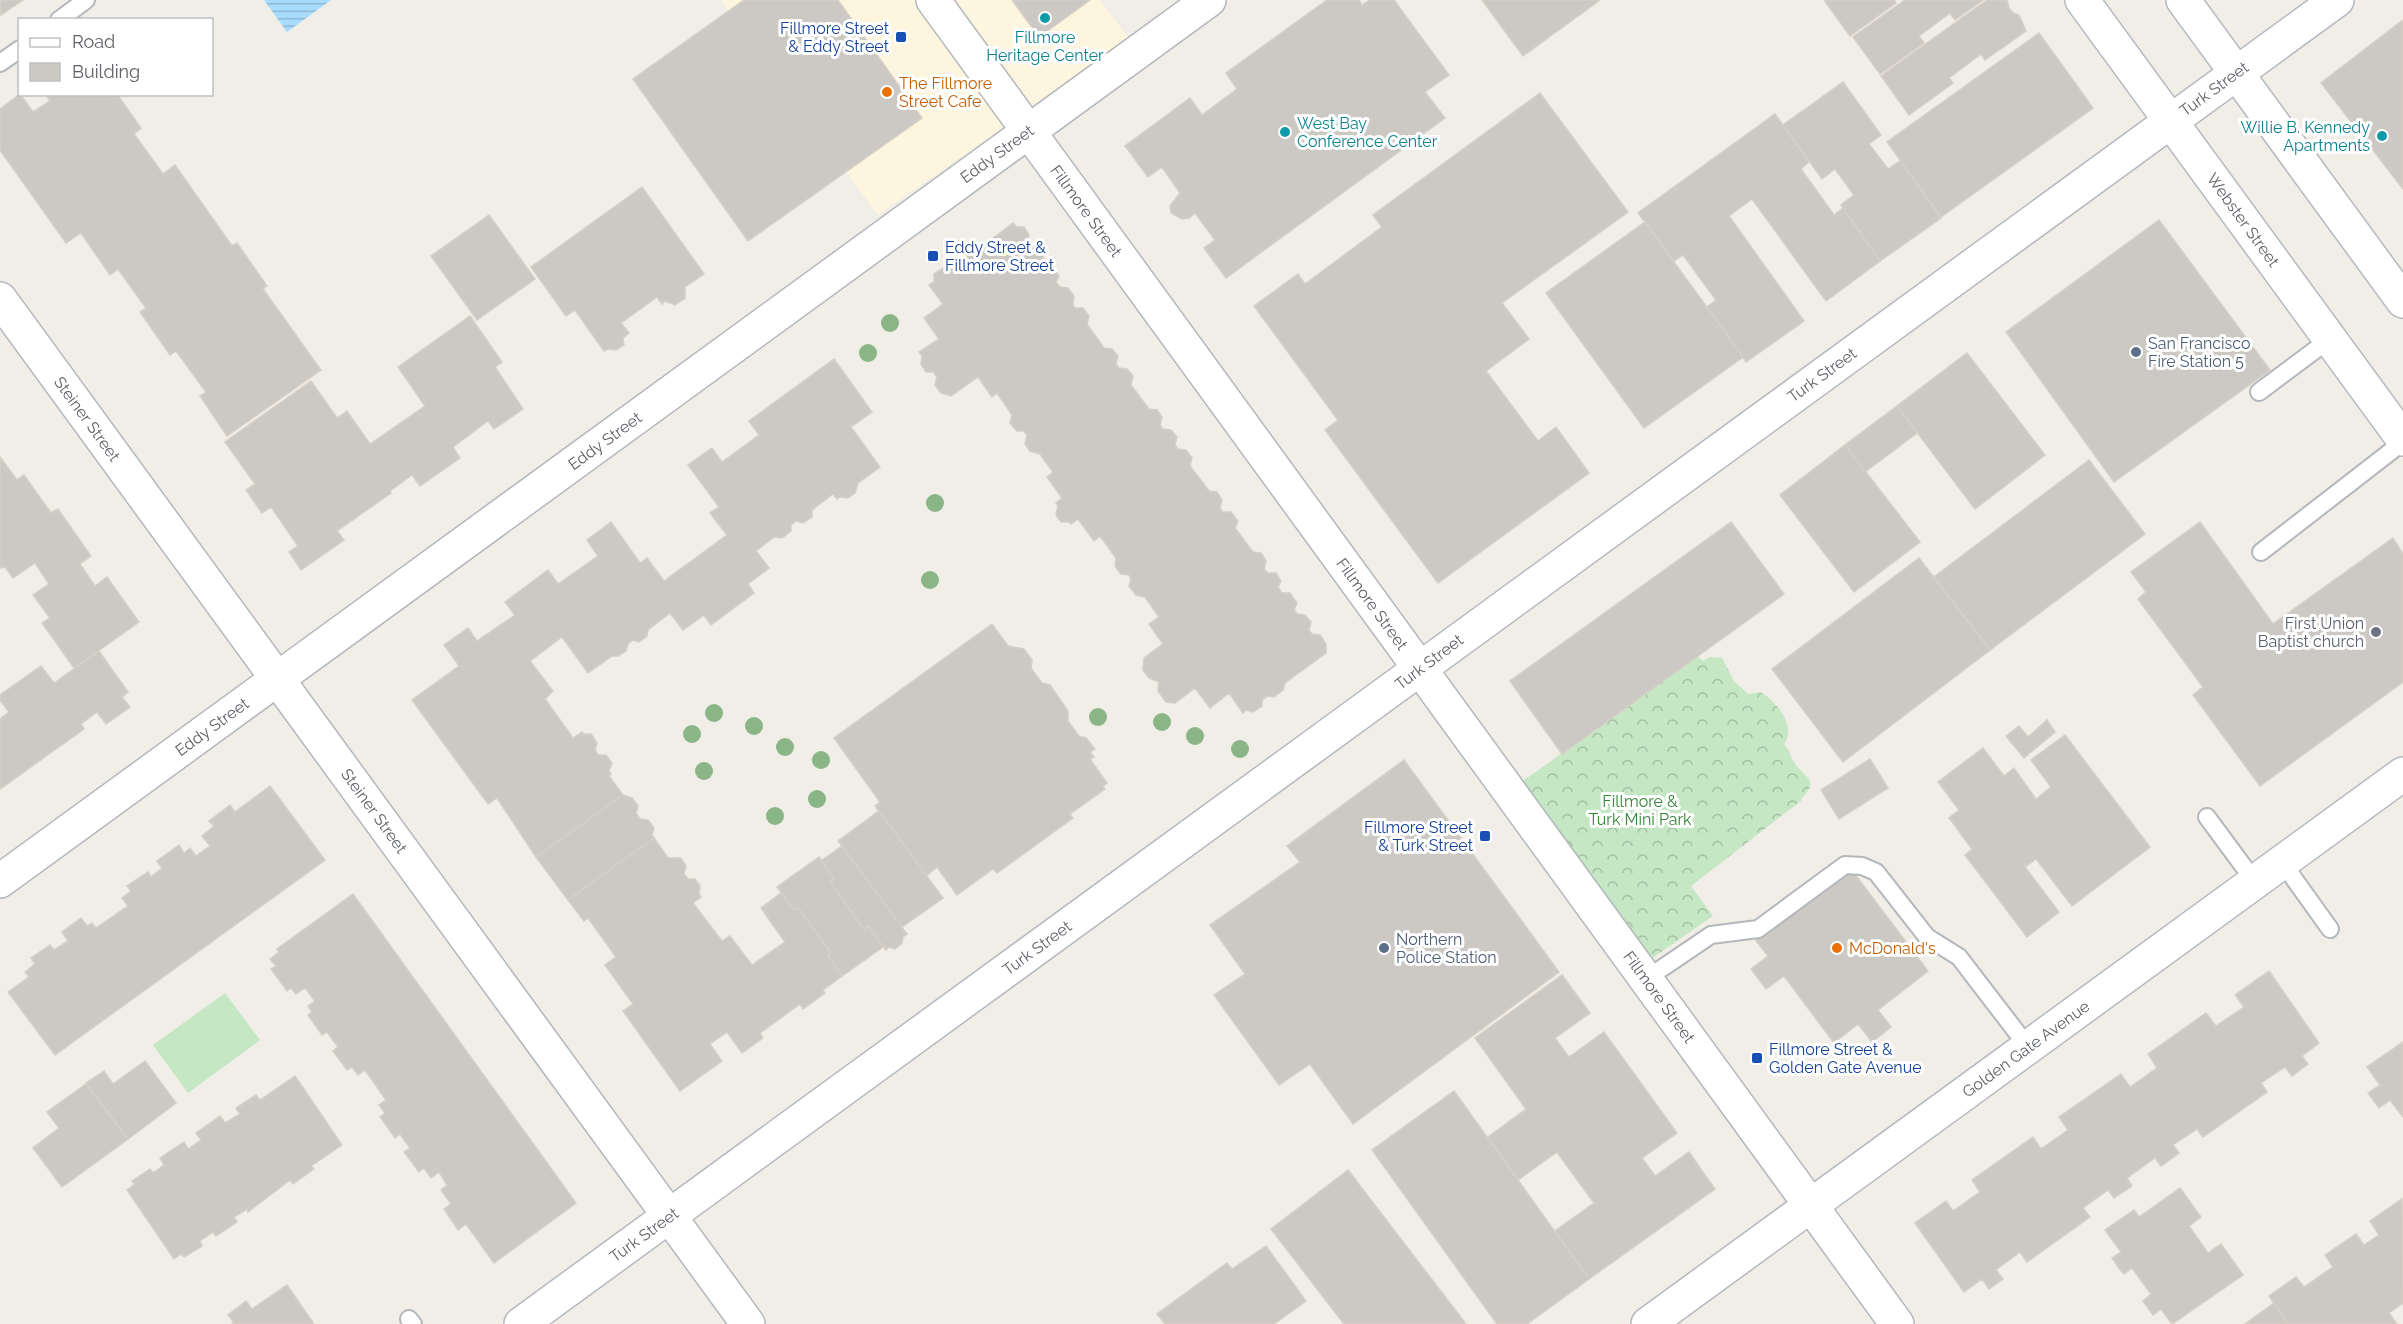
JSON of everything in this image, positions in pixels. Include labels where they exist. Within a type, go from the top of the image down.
[{"type":"street","name":"Fillmore Street","points":[[933,0],[1897,1324]]},
{"type":"street","name":"Eddy Street","points":[[0,881],[1209,0]]},
{"type":"street","name":"Webster Street","points":[[2082,0],[2403,441]]},
{"type":"street","points":[[2183,0],[2403,302]]},
{"type":"street","name":"Turk Street","points":[[521,1324],[2337,0]]},
{"type":"street","name":"Steiner Street","points":[[0,299],[748,1324]]},
{"type":"street","name":"Golden Gate Avenue","points":[[1648,1324],[2403,774]]},
{"type":"lane","points":[[62,18],[86,0]]},
{"type":"lane","points":[[0,63],[18,50]]},
{"type":"lane","points":[[2259,392],[2330,339]]},
{"type":"lane","points":[[2261,552],[2403,441]]},
{"type":"lane","points":[[2207,817],[2254,882]]},
{"type":"lane","points":[[2282,862],[2330,929]]},
{"type":"lane","points":[[1646,980],[1711,935],[1758,929],[1845,865],[1862,866],[1876,872],[1927,937],[1959,957],[2028,1047]]},
{"type":"shaded area","points":[[721,0],[1100,0],[1129,39],[878,215]]},
{"type":"green space","name":"Fillmore & Turk Mini Park","points":[[1698,656],[1703,661],[1710,657],[1722,658],[1734,681],[1748,694],[1760,692],[1778,708],[1788,730],[1784,744],[1796,765],[1810,780],[1810,788],[1802,800],[1691,886],[1713,916],[1638,968],[1509,791]]},
{"type":"green space","points":[[225,993],[260,1040],[188,1093],[153,1045]]},
{"type":"water","points":[[264,0],[331,0],[287,32]]},
{"type":"building","points":[[0,0],[23,0],[1,15]]},
{"type":"building","points":[[744,0],[838,0],[922,118],[748,241],[633,79]]},
{"type":"building","name":"Fillmore Heritage Center","points":[[1012,0],[1090,0],[1039,37]]},
{"type":"building","name":"West Bay Conference Center","points":[[1327,0],[1359,0],[1362,5],[1370,0],[1394,0],[1449,75],[1425,92],[1445,118],[1226,278],[1204,248],[1215,240],[1195,213],[1189,218],[1182,219],[1171,213],[1170,206],[1180,193],[1162,167],[1148,177],[1125,146],[1190,98],[1202,115],[1237,89],[1226,73]]},
{"type":"building","points":[[1482,0],[1600,0],[1523,56]]},
{"type":"building","points":[[1824,0],[1894,0],[1896,3],[1850,36]]},
{"type":"building","points":[[1905,0],[1983,0],[1955,20],[1950,13],[1919,36],[1924,43],[1880,74],[1853,37]]},
{"type":"building","points":[[1987,0],[2007,0],[2009,8],[2013,13],[2019,15],[2026,31],[1985,60],[1981,54],[1949,78],[1953,83],[1909,115],[1881,76]]},
{"type":"building","name":"Willie B. Kennedy Apartments","points":[[2403,20],[2403,189],[2321,83]]},
{"type":"building","points":[[2039,33],[2093,108],[1941,217],[1887,142]]},
{"type":"building","points":[[1843,82],[1881,135],[1869,144],[1888,169],[1900,161],[1941,218],[1880,261],[1841,205],[1854,195],[1835,169],[1822,179],[1783,125]]},
{"type":"building","points":[[1540,93],[1628,212],[1502,303],[1529,339],[1486,371],[1538,441],[1556,427],[1589,473],[1438,583],[1325,430],[1338,420],[1254,306],[1298,274],[1305,284],[1382,227],[1373,215]]},
{"type":"building","points":[[18,96],[21,96],[33,112],[50,101],[46,96],[118,96],[141,128],[134,134],[163,174],[175,165],[232,246],[237,243],[267,286],[263,289],[321,370],[227,436],[200,396],[206,392],[176,351],[170,355],[140,312],[146,308],[118,269],[110,275],[81,233],[66,243],[0,150],[0,109]]},
{"type":"building","points":[[1775,114],[1809,162],[1801,169],[1834,215],[1843,208],[1880,261],[1826,301],[1752,199],[1729,216],[1804,321],[1746,362],[1707,307],[1716,300],[1683,255],[1674,261],[1638,213]]},
{"type":"building","points":[[642,187],[704,274],[685,287],[685,298],[675,305],[665,301],[662,304],[657,297],[621,323],[629,333],[623,338],[624,345],[616,350],[604,351],[575,310],[566,316],[531,267]]},
{"type":"building","points":[[489,215],[535,279],[477,320],[431,256]]},
{"type":"building","name":"San Francisco Fire Station 5","points":[[2159,220],[2270,370],[2114,482],[2006,332]]},
{"type":"building","points":[[1645,222],[1743,357],[1644,428],[1546,293]]},
{"type":"building","points":[[1013,223],[1017,227],[1024,227],[1029,235],[1027,242],[1031,247],[1039,247],[1044,254],[1042,262],[1046,268],[1053,268],[1059,276],[1056,282],[1060,287],[1068,288],[1074,296],[1075,308],[1083,308],[1089,316],[1087,324],[1104,348],[1112,349],[1118,356],[1116,364],[1119,368],[1127,369],[1133,376],[1131,385],[1149,409],[1157,410],[1162,417],[1160,425],[1163,429],[1171,430],[1177,437],[1175,445],[1178,449],[1186,450],[1192,458],[1190,466],[1209,491],[1217,492],[1222,500],[1220,508],[1223,512],[1231,512],[1238,521],[1235,528],[1253,552],[1261,553],[1266,561],[1264,569],[1268,573],[1276,573],[1281,581],[1278,587],[1282,593],[1290,593],[1297,603],[1294,610],[1297,614],[1305,615],[1311,622],[1309,630],[1312,634],[1320,635],[1326,644],[1326,653],[1285,683],[1283,690],[1274,697],[1268,696],[1262,700],[1262,706],[1253,712],[1246,710],[1243,713],[1229,693],[1210,708],[1195,688],[1175,703],[1166,702],[1158,691],[1159,682],[1149,678],[1143,670],[1144,658],[1163,644],[1149,624],[1159,617],[1145,597],[1136,595],[1129,586],[1131,579],[1129,575],[1121,574],[1115,566],[1116,558],[1100,536],[1094,541],[1078,519],[1071,524],[1061,522],[1056,515],[1058,506],[1056,503],[1062,498],[1047,477],[1053,472],[1040,454],[1030,451],[1025,444],[1027,435],[1024,431],[1017,431],[1010,423],[1012,415],[997,393],[992,397],[978,377],[951,396],[941,393],[935,385],[937,377],[933,372],[926,372],[921,364],[922,356],[919,352],[939,339],[924,318],[943,304],[929,285],[934,282],[934,274],[943,268],[950,270],[954,267],[954,259],[963,253],[971,255]]},
{"type":"building","points":[[470,316],[502,362],[495,367],[523,409],[494,429],[488,421],[453,447],[460,458],[420,486],[412,475],[390,491],[391,493],[337,531],[344,540],[301,570],[289,552],[298,546],[271,507],[262,513],[246,490],[255,484],[225,442],[311,381],[337,418],[347,411],[370,444],[425,406],[398,367]]},
{"type":"building","points":[[1967,353],[2045,455],[1975,509],[1897,406]]},
{"type":"building","points":[[834,359],[872,412],[851,427],[880,467],[858,483],[855,493],[848,498],[839,497],[837,499],[833,494],[812,510],[812,517],[803,523],[796,521],[791,525],[791,531],[782,538],[774,537],[756,551],[769,568],[748,584],[754,593],[711,625],[704,615],[683,630],[670,613],[648,630],[647,636],[639,642],[633,640],[628,644],[626,651],[618,656],[612,656],[588,673],[562,637],[530,661],[553,691],[545,699],[573,738],[582,732],[591,734],[597,743],[595,750],[598,755],[606,755],[612,763],[609,776],[623,795],[536,857],[497,798],[488,804],[412,700],[459,666],[444,645],[468,628],[477,641],[515,615],[505,602],[548,570],[558,584],[598,556],[587,540],[611,522],[640,563],[647,558],[664,581],[727,535],[710,513],[719,507],[688,465],[712,448],[722,462],[759,435],[749,421]]},
{"type":"building","points":[[1897,406],[1917,433],[1865,472],[1845,445]]},
{"type":"building","points":[[1845,445],[1920,542],[1854,592],[1780,495]]},
{"type":"building","points":[[0,457],[17,480],[24,475],[51,513],[58,509],[91,556],[80,564],[95,586],[107,577],[139,622],[74,668],[42,623],[50,618],[33,595],[49,584],[35,563],[13,578],[5,567],[0,568]]},
{"type":"building","points":[[2089,460],[2145,534],[1990,650],[1934,577]]},
{"type":"building","points":[[1731,522],[1784,594],[1562,754],[1510,681]]},
{"type":"building","points":[[2200,522],[2273,624],[2393,538],[2403,554],[2403,682],[2260,786],[2193,695],[2203,687],[2138,599],[2146,592],[2131,572]]},
{"type":"building","points":[[1919,558],[1990,650],[1843,762],[1772,669]]},
{"type":"building","points":[[992,624],[1008,646],[1024,649],[1032,660],[1031,668],[1042,683],[1050,685],[1068,711],[1068,721],[1079,736],[1086,738],[1095,749],[1090,752],[1094,757],[1090,759],[1107,783],[1103,786],[1105,789],[1070,814],[1073,818],[997,873],[993,869],[957,895],[937,867],[926,876],[875,806],[880,802],[834,738]]},
{"type":"building","points":[[99,651],[128,692],[122,697],[130,707],[106,724],[97,712],[81,724],[84,729],[0,789],[0,719],[9,712],[0,700],[0,695],[41,666],[54,683]]},
{"type":"building","points":[[2047,720],[2055,732],[2024,758],[2006,736],[2019,726],[2028,737]]},
{"type":"building","points":[[2065,735],[2150,847],[2072,906],[2036,859],[2025,867],[2059,912],[2027,937],[1965,855],[1972,849],[1949,818],[1959,810],[1938,782],[1983,748],[2004,776],[2014,768],[2036,799],[2051,787],[2031,760]]},
{"type":"building","points":[[1870,759],[1888,788],[1839,819],[1821,790]]},
{"type":"building","name":"Northern Police Station","points":[[1404,760],[1559,972],[1353,1124],[1310,1064],[1279,1085],[1214,995],[1245,974],[1210,925],[1300,862],[1287,846]]},
{"type":"building","points":[[270,786],[325,860],[55,1055],[8,992],[29,977],[25,972],[35,964],[31,958],[50,945],[54,950],[68,941],[62,932],[81,918],[87,926],[92,923],[96,928],[128,906],[122,898],[131,891],[127,886],[148,872],[151,877],[162,868],[157,861],[179,845],[184,853],[190,848],[196,856],[210,846],[202,836],[214,826],[209,821],[230,805],[235,812]]},
{"type":"building","points":[[623,795],[632,798],[638,806],[636,813],[640,819],[648,820],[654,828],[652,835],[654,838],[568,900],[536,857]]},
{"type":"building","points":[[879,811],[943,898],[902,927],[838,841]]},
{"type":"building","points":[[654,838],[668,858],[681,858],[686,866],[684,874],[688,879],[695,879],[700,886],[701,897],[693,903],[722,941],[730,936],[752,965],[785,942],[761,908],[781,893],[794,910],[798,907],[831,953],[828,956],[842,976],[823,990],[825,993],[803,1009],[800,1004],[760,1033],[763,1038],[742,1053],[727,1032],[710,1044],[722,1061],[680,1091],[623,1011],[633,1004],[605,965],[616,957],[588,918],[584,921],[568,900]]},
{"type":"building","points":[[842,846],[907,934],[895,949],[889,947],[886,950],[868,926],[864,929],[830,882],[834,879],[821,861]]},
{"type":"building","points":[[819,857],[834,879],[830,882],[864,929],[868,926],[883,947],[842,976],[828,956],[831,953],[798,907],[794,910],[777,887]]},
{"type":"building","name":"McDonald's","points":[[1851,869],[1928,971],[1878,1010],[1891,1027],[1872,1042],[1858,1024],[1834,1043],[1784,976],[1766,989],[1751,969],[1768,956],[1756,941]]},
{"type":"building","points":[[353,894],[576,1203],[494,1263],[466,1224],[458,1230],[444,1209],[451,1204],[441,1190],[447,1185],[439,1172],[431,1178],[424,1168],[419,1172],[404,1152],[410,1148],[400,1134],[395,1138],[380,1117],[385,1113],[379,1105],[386,1100],[365,1070],[358,1075],[352,1067],[347,1070],[333,1051],[338,1047],[327,1032],[322,1035],[308,1015],[312,1012],[308,1006],[315,1001],[305,988],[296,994],[291,988],[287,991],[271,969],[276,966],[270,959],[279,952],[277,949]]},
{"type":"building","points":[[2269,971],[2319,1043],[2302,1056],[2308,1064],[2292,1076],[2285,1067],[2261,1083],[2267,1092],[2203,1137],[2197,1129],[2173,1145],[2179,1153],[2161,1166],[2155,1158],[2127,1178],[2132,1186],[2114,1198],[2108,1190],[2083,1208],[2090,1217],[2027,1262],[2020,1252],[1996,1270],[2003,1279],[1989,1289],[1982,1279],[1964,1292],[1915,1223],[1946,1201],[1953,1211],[1980,1192],[1972,1180],[2033,1137],[2041,1149],[2068,1130],[2059,1117],[2121,1074],[2130,1087],[2157,1068],[2148,1054],[2206,1013],[2216,1026],[2244,1007],[2235,995]]},
{"type":"building","points":[[1562,975],[1590,1013],[1555,1038],[1569,1057],[1604,1032],[1677,1133],[1642,1158],[1655,1176],[1689,1152],[1715,1189],[1589,1279],[1555,1231],[1594,1203],[1557,1152],[1518,1180],[1488,1137],[1526,1109],[1475,1038]]},
{"type":"building","points":[[2403,1042],[2403,1117],[2390,1100],[2379,1108],[2368,1093],[2380,1085],[2367,1067]]},
{"type":"building","points":[[145,1061],[176,1103],[128,1139],[86,1083],[104,1071],[113,1084]]},
{"type":"building","points":[[295,1076],[342,1145],[311,1166],[314,1169],[293,1184],[290,1180],[248,1212],[247,1209],[234,1217],[237,1222],[216,1236],[213,1232],[200,1241],[202,1246],[184,1257],[181,1254],[174,1259],[127,1190],[135,1184],[132,1181],[150,1169],[153,1173],[164,1165],[160,1158],[184,1142],[188,1149],[201,1140],[196,1133],[220,1116],[225,1123],[240,1114],[236,1108],[256,1095],[260,1100]]},
{"type":"building","points":[[86,1084],[128,1139],[62,1187],[33,1148],[59,1128],[47,1112]]},
{"type":"building","points":[[1454,1091],[1589,1279],[1527,1324],[1497,1324],[1372,1150]]},
{"type":"building","points":[[1348,1170],[1466,1324],[1344,1324],[1271,1229]]},
{"type":"building","points":[[2180,1188],[2201,1217],[2189,1226],[2208,1253],[2221,1244],[2243,1275],[2172,1324],[2161,1309],[2153,1315],[2143,1301],[2151,1294],[2132,1268],[2124,1274],[2121,1271],[2112,1258],[2121,1252],[2105,1230],[2134,1210],[2139,1217]]},
{"type":"building","points":[[2402,1199],[2403,1303],[2389,1313],[2397,1324],[2288,1324],[2269,1296],[2296,1277],[2304,1287],[2333,1267],[2325,1255],[2356,1234],[2364,1245],[2379,1235],[2370,1221]]},
{"type":"building","points":[[1266,1246],[1306,1301],[1274,1324],[1165,1324],[1157,1314],[1227,1263],[1232,1269]]},
{"type":"building","points":[[287,1285],[314,1324],[232,1324],[234,1323],[228,1315],[246,1301],[252,1309]]},
{"type":"building","points":[[2274,1303],[2288,1324],[2245,1324]]},
{"type":"place","name":"Fillmore Heritage Center","points":[[1045,18]]},
{"type":"place","name":"Fillmore Street & Eddy Street","points":[[901,37]]},
{"type":"place","name":"The Fillmore Street Cafe","points":[[887,92]]},
{"type":"place","name":"West Bay Conference Center","points":[[1285,132]]},
{"type":"place","name":"Willie B. Kennedy Apartments","points":[[2382,136]]},
{"type":"place","name":"Eddy Street & Fillmore Street","points":[[933,256]]},
{"type":"place","name":"San Francisco Fire Station 5","points":[[2136,352]]},
{"type":"place","name":"First Union Baptist church","points":[[2376,632]]},
{"type":"place","name":"Fillmore Street & Turk Street","points":[[1485,836]]},
{"type":"place","name":"Northern Police Station","points":[[1384,948]]},
{"type":"place","name":"McDonald's","points":[[1837,948]]},
{"type":"place","name":"Fillmore Street & Golden Gate Avenue","points":[[1757,1058]]}]
